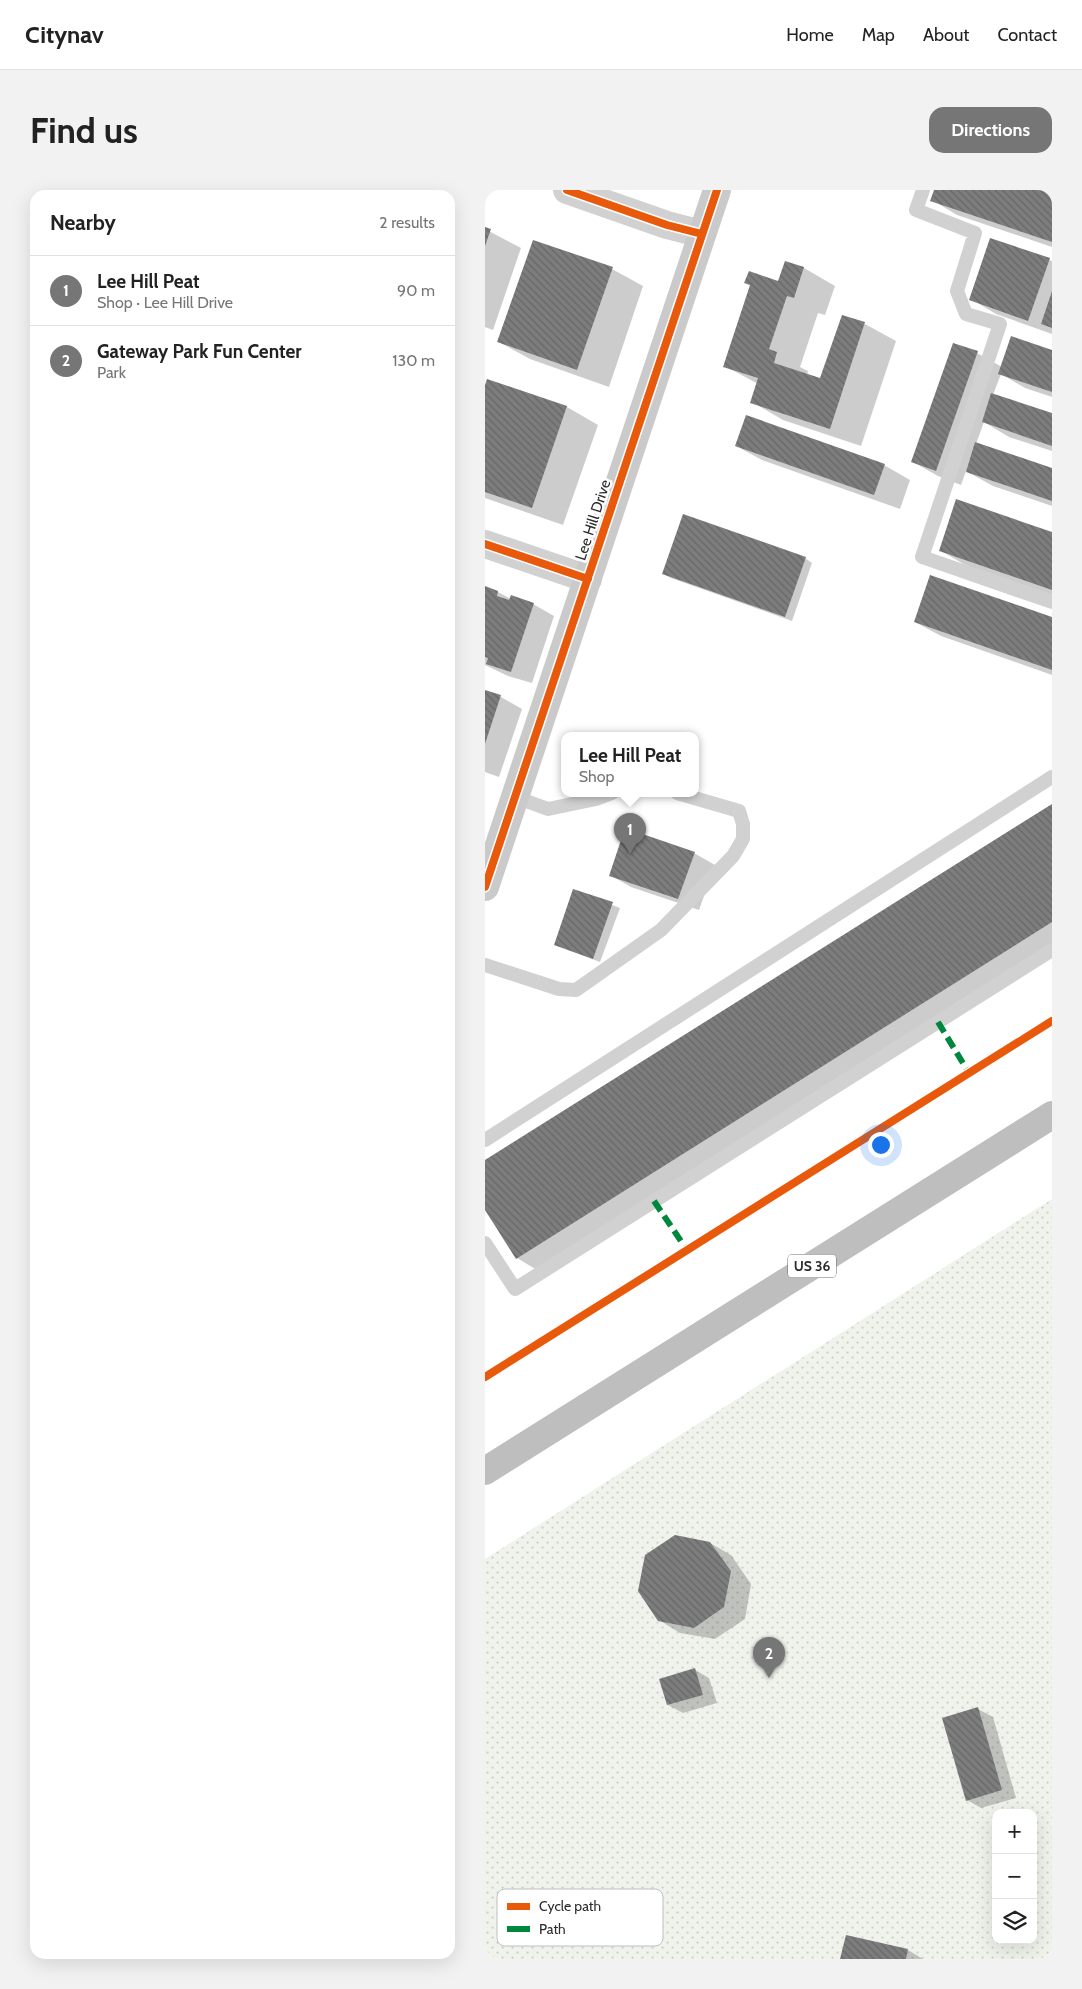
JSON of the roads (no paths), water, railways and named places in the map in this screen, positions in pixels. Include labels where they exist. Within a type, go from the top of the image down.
[{"type":"highway","name":"US 36","points":[[485,1471],[1052,1115]]},
{"type":"street","points":[[567,190],[667,225],[702,234]]},
{"type":"street","name":"Lee Hill Drive","points":[[485,887],[717,190]]},
{"type":"street","points":[[485,544],[588,579]]},
{"type":"lane","points":[[923,190],[916,210],[975,233],[957,291],[966,314],[1000,324],[922,557],[1052,602]]},
{"type":"lane","points":[[485,1140],[1052,777]]},
{"type":"lane","points":[[515,797],[548,808],[601,797]]},
{"type":"lane","points":[[485,965],[559,989],[576,990],[661,930],[733,856],[743,839],[743,824],[739,811],[691,797]]},
{"type":"lane","points":[[485,1243],[515,1289],[1052,950]]},
{"type":"place","name":"Lee Hill Peat","points":[[630,854]]},
{"type":"place","name":"Gateway Park Fun Center","points":[[769,1678]]}]
